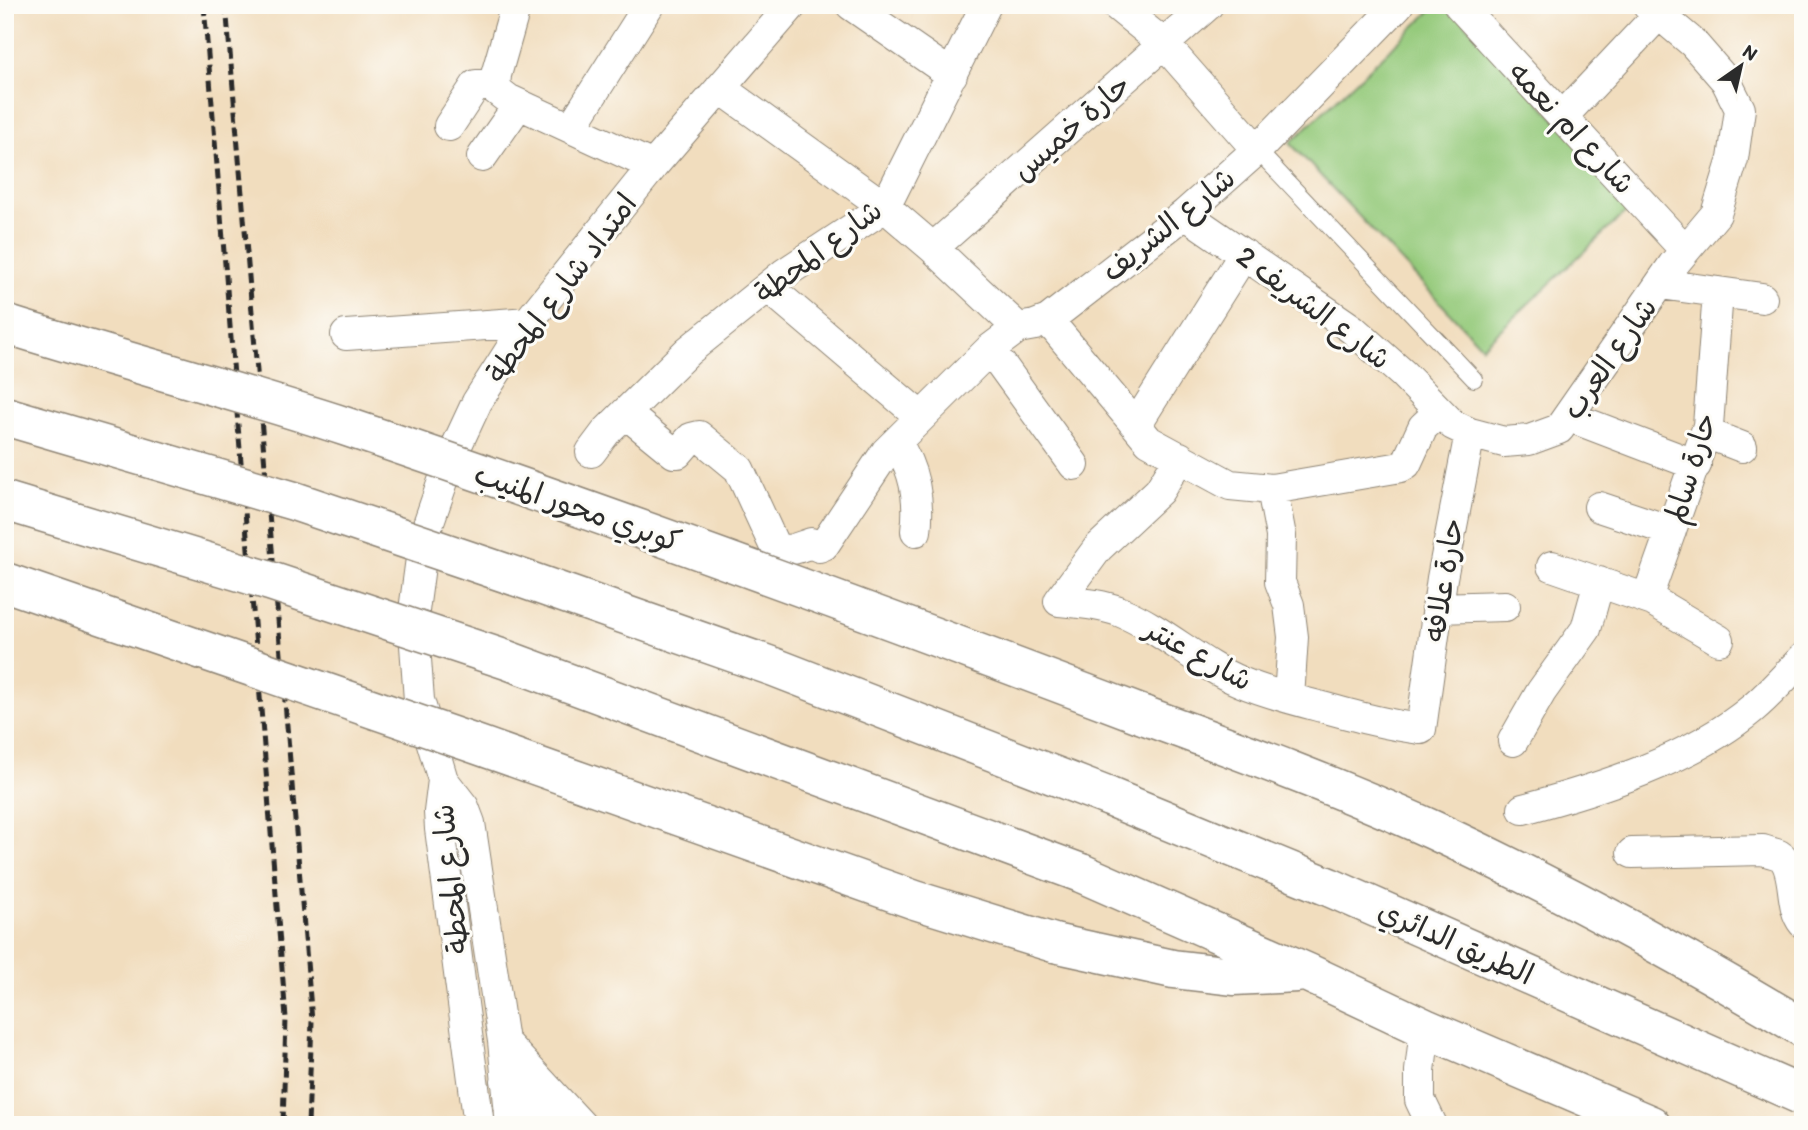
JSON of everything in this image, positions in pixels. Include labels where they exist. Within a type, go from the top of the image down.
[{"type":"highway","points":[[5,305],[42,336]]},
{"type":"highway","name":"كوبري محور المنيب","points":[[5,324],[343,426],[573,505],[878,614],[1289,769],[1433,830],[1585,905],[1803,1028]]},
{"type":"highway","name":"الطريق الدائري","points":[[5,416],[294,501],[774,667],[1107,796],[1342,892],[1803,1096]]},
{"type":"highway","points":[[5,501],[270,581],[507,660],[1081,873],[1425,1028],[1651,1125]]},
{"type":"highway","points":[[17,589],[478,745],[915,900],[1054,943],[1173,969],[1233,976],[1308,973]]},
{"type":"street","points":[[482,157],[507,97],[496,75],[516,5]]},
{"type":"street","points":[[571,128],[649,5]]},
{"type":"street","name":"امتداد شارع المحطة","points":[[443,780],[419,700],[413,618],[424,536],[452,458],[477,402],[528,322],[653,166],[793,5]]},
{"type":"street","points":[[851,5],[952,75]]},
{"type":"street","name":"شارع المحطة","points":[[591,452],[606,432],[688,351],[785,273],[885,207],[986,5]]},
{"type":"street","points":[[1116,5],[1164,44],[1257,150]]},
{"type":"street","name":"حارة خميس","points":[[933,248],[1208,5]]},
{"type":"street","name":"شارع الشريف","points":[[625,413],[674,453],[678,453],[695,435],[739,469],[774,545],[785,551],[811,543],[819,547],[824,545],[886,452],[990,349],[1018,327],[1048,320],[1185,214],[1257,150],[1398,5]]},
{"type":"street","name":"شارع ام نعمه","points":[[1459,5],[1685,250]]},
{"type":"street","points":[[1563,116],[1653,10]]},
{"type":"street","name":"شارع العرب","points":[[1470,433],[1504,442],[1529,440],[1559,429],[1570,417],[1660,284],[1716,214],[1733,159],[1740,109],[1726,81],[1693,43],[1653,10]]},
{"type":"street","points":[[449,126],[477,85],[488,85],[507,97],[653,166]]},
{"type":"street","points":[[720,88],[885,207],[1018,327]]},
{"type":"street","name":"شارع الشريف 2","points":[[1185,214],[1352,329],[1403,374],[1452,425],[1470,433]]},
{"type":"street","points":[[1136,425],[1244,254]]},
{"type":"street","points":[[1660,284],[1762,298]]},
{"type":"street","points":[[768,287],[921,417]]},
{"type":"street","name":"حارة سالم","points":[[1647,598],[1706,433],[1718,292]]},
{"type":"street","points":[[1048,320],[1149,441],[1230,485],[1272,489],[1401,467],[1406,464],[1423,427],[1440,412]]},
{"type":"street","points":[[346,335],[528,322]]},
{"type":"street","points":[[990,349],[1074,465]]},
{"type":"street","points":[[1570,417],[1696,465]]},
{"type":"street","name":"حارة علافه","points":[[1421,729],[1437,608],[1470,433]]},
{"type":"street","points":[[1706,433],[1742,447]]},
{"type":"street","points":[[896,442],[908,460],[918,515],[916,531]]},
{"type":"street","name":"شارع عنتر","points":[[1180,457],[1159,491],[1098,548],[1059,601],[1096,605],[1121,612],[1155,629],[1197,658],[1241,682],[1391,726],[1421,729]]},
{"type":"street","points":[[1272,489],[1281,537],[1280,582],[1289,606],[1293,637],[1289,698]]},
{"type":"street","points":[[1598,507],[1671,531]]},
{"type":"street","points":[[1552,566],[1647,598],[1719,640]]},
{"type":"street","points":[[1513,741],[1541,692],[1586,629],[1599,582]]},
{"type":"street","points":[[1437,608],[1505,606]]},
{"type":"street","points":[[1523,808],[1604,784],[1702,744],[1754,708],[1803,658]]},
{"type":"street","name":"شارع المحطة","points":[[443,780],[439,813],[479,1125]]},
{"type":"street","name":"شارع المحطة","points":[[443,780],[464,807],[470,823],[503,1041],[511,1125]]},
{"type":"street","points":[[1632,853],[1763,850],[1782,856],[1789,867],[1796,915],[1803,923]]},
{"type":"street","points":[[1425,1028],[1420,1100],[1433,1125]]},
{"type":"street","points":[[469,1036],[540,1125]]},
{"type":"street","points":[[503,1041],[581,1125]]},
{"type":"lane","points":[[1257,150],[1475,379]]},
{"type":"green space","points":[[1437,5],[1448,5],[1635,204],[1482,347],[1290,143]]},
{"type":"railway","points":[[204,5],[286,1018],[283,1125]]},
{"type":"railway","points":[[226,5],[312,1021],[308,1125]]}]
